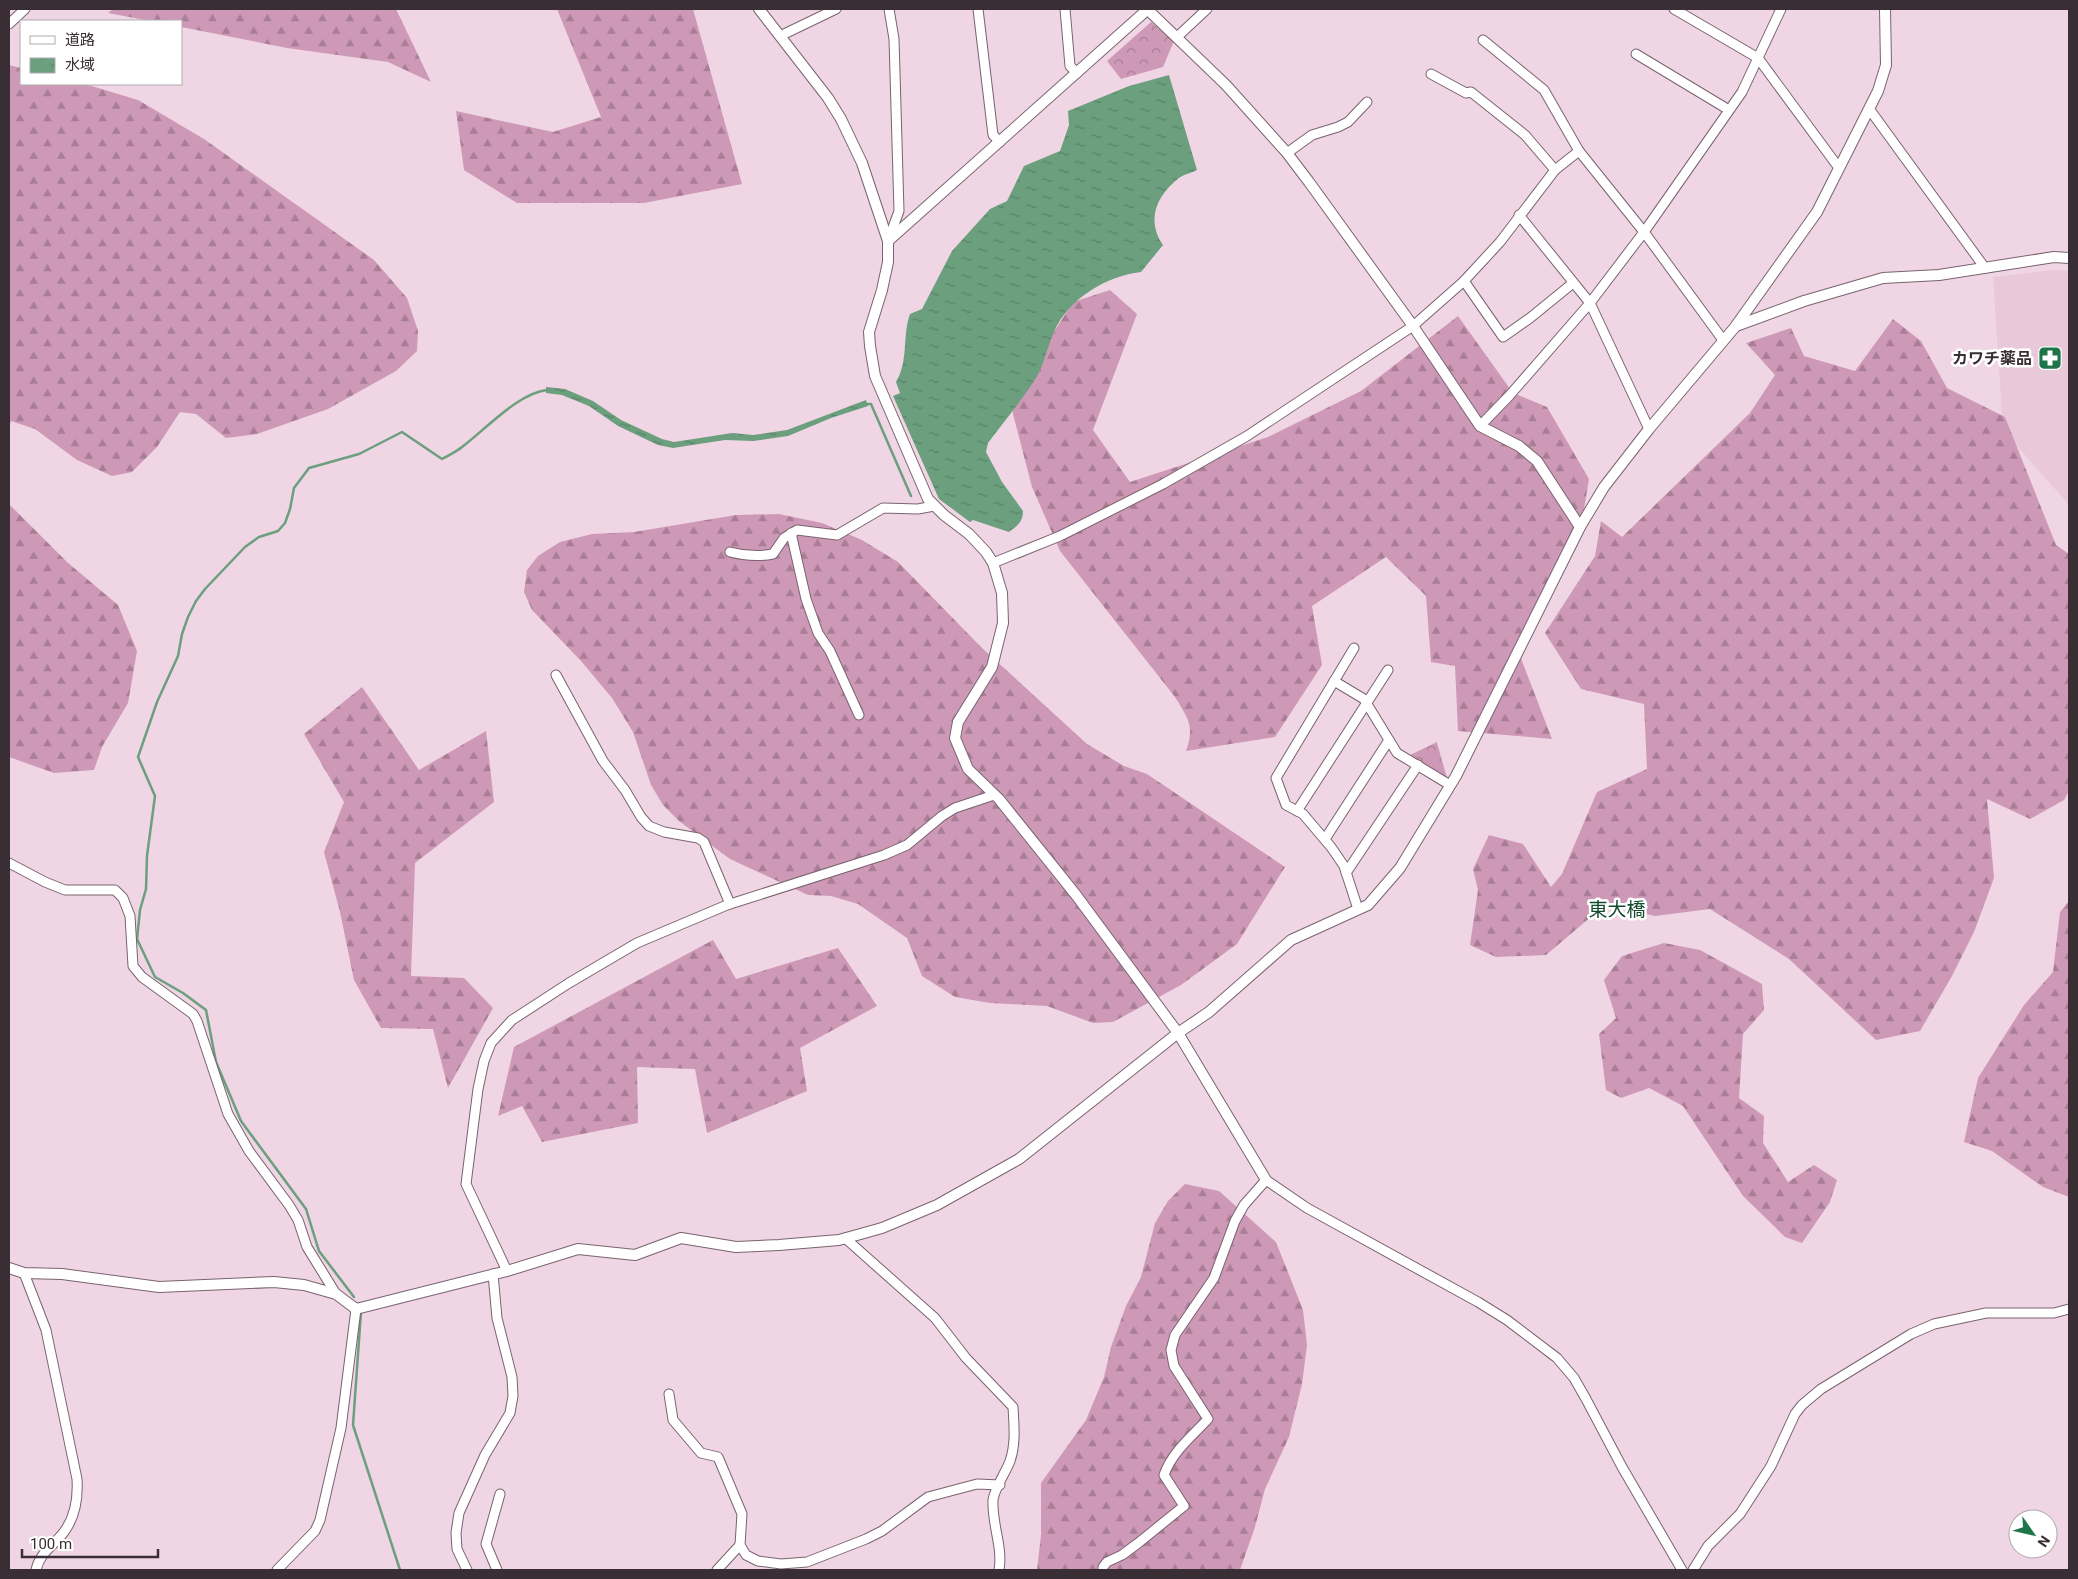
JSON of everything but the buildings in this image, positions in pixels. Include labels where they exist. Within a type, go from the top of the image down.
[{"type":"street","points":[[9,24],[25,9]]},
{"type":"street","points":[[759,9],[828,98],[841,119],[862,163],[888,241],[888,262],[882,290],[869,332],[875,376],[924,490],[934,506],[969,534],[993,563],[1002,593],[1003,623],[992,667],[958,722],[954,738],[968,769],[994,795],[1076,894],[1178,1033],[1266,1180],[1307,1208],[1492,1311],[1557,1358],[1574,1378],[1622,1468],[1682,1570]]},
{"type":"street","points":[[780,36],[836,9]]},
{"type":"street","points":[[888,241],[899,210],[894,39],[891,9]]},
{"type":"street","points":[[978,9],[993,135],[1000,142]]},
{"type":"street","points":[[1065,9],[1070,66],[1077,73]]},
{"type":"street","points":[[888,241],[1148,9],[1226,85],[1287,154],[1413,326],[1480,426],[1519,446],[1537,461],[1580,527]]},
{"type":"street","points":[[1177,37],[1207,9]]},
{"type":"street","points":[[1674,9],[1758,58],[1839,168]]},
{"type":"street","points":[[1480,426],[1509,396],[1590,303],[1644,232],[1742,92],[1781,9]]},
{"type":"street","points":[[356,1309],[493,1274],[578,1249],[635,1255],[681,1238],[736,1246],[845,1238],[882,1228],[937,1205],[1020,1159],[1178,1033],[1209,1012],[1291,940],[1368,905],[1400,868],[1450,785],[1580,527],[1604,487],[1649,429],[1735,327],[1818,212],[1870,110],[1886,65],[1885,9]]},
{"type":"street","points":[[1483,40],[1544,90],[1579,150],[1644,232],[1723,340]]},
{"type":"street","points":[[1636,54],[1729,110]]},
{"type":"street","points":[[1431,74],[1466,94],[1471,92],[1525,135],[1555,170]]},
{"type":"street","points":[[1287,154],[1312,135],[1348,122],[1367,102]]},
{"type":"street","points":[[1870,110],[1985,268]]},
{"type":"street","points":[[993,563],[1060,536],[1163,484],[1247,436],[1413,326],[1464,281],[1500,242],[1555,170],[1579,150]]},
{"type":"street","points":[[1519,215],[1590,303],[1649,429]]},
{"type":"street","points":[[1735,327],[1804,301],[1883,278],[1938,274],[2054,257],[2069,258]]},
{"type":"street","points":[[1464,281],[1503,337],[1574,283]]},
{"type":"street","points":[[730,552],[743,556],[759,557],[773,554],[784,538],[797,530],[837,535],[883,508],[918,509],[934,506]]},
{"type":"street","points":[[791,533],[806,599],[818,633],[830,651],[859,715]]},
{"type":"street","points":[[1354,648],[1276,778],[1286,805],[1303,814],[1325,839],[1344,866],[1358,909]]},
{"type":"street","points":[[1297,811],[1388,670]]},
{"type":"street","points":[[556,675],[603,761],[625,790],[641,817],[650,826],[664,832],[698,838],[704,842],[730,904]]},
{"type":"street","points":[[1334,681],[1364,699],[1397,753],[1450,785]]},
{"type":"street","points":[[1325,839],[1389,740]]},
{"type":"street","points":[[1346,873],[1418,765]]},
{"type":"street","points":[[507,1270],[466,1184],[478,1089],[484,1061],[491,1043],[512,1020],[569,983],[638,943],[730,904],[884,855],[907,845],[955,808],[994,795]]},
{"type":"street","points":[[9,862],[45,882],[65,890],[115,890],[123,898],[130,916],[134,966],[142,976],[194,1014],[198,1021],[228,1114],[249,1151],[289,1204],[298,1220],[308,1248],[336,1294]]},
{"type":"street","points":[[1103,1570],[1107,1562],[1122,1555],[1184,1506],[1164,1475],[1168,1464],[1178,1451],[1208,1419],[1174,1366],[1171,1350],[1175,1335],[1214,1278],[1235,1221],[1244,1205],[1266,1180]]},
{"type":"street","points":[[845,1238],[936,1318],[966,1358],[1013,1407],[1014,1435],[1010,1460],[993,1499],[995,1530],[1001,1557],[999,1570]]},
{"type":"street","points":[[9,1268],[24,1273],[62,1274],[159,1288],[274,1282],[304,1285],[336,1294],[356,1309]]},
{"type":"street","points":[[24,1273],[46,1330],[77,1479],[78,1496],[66,1530],[44,1551],[36,1570]]},
{"type":"street","points":[[466,1570],[457,1549],[456,1533],[459,1514],[485,1455],[510,1413],[513,1396],[512,1377],[497,1318],[493,1274]]},
{"type":"street","points":[[277,1570],[315,1531],[320,1520],[341,1428],[356,1309]]},
{"type":"street","points":[[1693,1570],[1708,1546],[1740,1514],[1766,1474],[1795,1414],[1802,1405],[1821,1389],[1911,1334],[1934,1324],[1986,1312],[2054,1313],[2069,1310]]},
{"type":"street","points":[[669,1394],[673,1420],[701,1452],[718,1457],[742,1514],[740,1545],[746,1555],[758,1561],[781,1564],[808,1562],[882,1531],[928,1497],[977,1484],[1000,1485]]},
{"type":"street","points":[[497,1570],[486,1544],[500,1494]]},
{"type":"street","points":[[717,1570],[740,1545]]},
{"type":"shaded area","points":[[2053,270],[2069,271],[2069,505],[2003,430],[1993,277]]},
{"type":"green space","points":[[113,9],[396,9],[431,82],[388,62],[287,48],[182,27],[182,20],[145,20],[108,13]]},
{"type":"green space","points":[[557,9],[693,9],[742,184],[644,203],[517,203],[464,170],[456,111],[553,132],[601,117]]},
{"type":"green space","points":[[1151,22],[1174,41],[1163,67],[1121,79],[1107,61]]},
{"type":"green space","points":[[9,65],[20,68],[20,85],[88,85],[138,100],[204,139],[374,260],[407,298],[418,331],[417,351],[396,371],[328,409],[257,434],[226,438],[196,414],[180,412],[157,447],[132,472],[112,476],[77,460],[35,429],[11,421],[9,427]]},
{"type":"green space","points":[[1110,290],[1137,314],[1093,430],[1130,482],[1268,437],[1361,391],[1458,316],[1513,393],[1547,407],[1589,479],[1578,545],[1517,648],[1552,739],[1458,731],[1455,666],[1431,662],[1426,596],[1386,557],[1312,606],[1322,665],[1275,737],[1186,751],[1190,735],[1189,723],[1175,697],[1060,551],[1032,487],[1013,414],[1013,396],[1073,302]]},
{"type":"green space","points":[[1893,319],[1921,341],[1947,388],[2005,417],[2056,545],[2069,554],[2069,791],[2064,800],[2030,819],[1987,799],[1994,878],[1974,932],[1952,976],[1920,1031],[1876,1040],[1789,959],[1710,909],[1655,916],[1605,905],[1546,955],[1496,957],[1470,945],[1478,890],[1473,869],[1489,835],[1523,844],[1551,887],[1562,874],[1597,792],[1647,769],[1644,704],[1581,689],[1545,633],[1595,556],[1601,521],[1622,537],[1750,413],[1775,375],[1746,343],[1791,328],[1804,356],[1855,371]]},
{"type":"green space","points":[[9,504],[67,562],[118,605],[137,651],[128,703],[102,747],[94,770],[54,773],[9,757]]},
{"type":"green space","points":[[779,514],[822,523],[862,540],[898,562],[980,646],[1087,744],[1124,766],[1147,774],[1285,867],[1237,944],[1181,985],[1113,1022],[1093,1023],[1047,1006],[990,1003],[955,997],[922,976],[907,938],[858,904],[831,896],[808,895],[730,859],[679,821],[663,805],[651,785],[633,732],[612,698],[581,661],[532,610],[524,592],[527,570],[538,556],[560,542],[592,534],[634,532],[736,515]]},
{"type":"green space","points":[[362,687],[419,770],[486,731],[494,802],[415,863],[411,976],[464,978],[493,1008],[448,1088],[433,1029],[381,1028],[354,980],[340,912],[324,852],[344,802],[304,734]]},
{"type":"green space","points":[[1437,743],[1447,778],[1410,755]]},
{"type":"green space","points":[[2069,901],[2069,1197],[2043,1187],[1992,1151],[1964,1142],[1978,1078],[2024,1005],[2053,972],[2060,912]]},
{"type":"green space","points":[[713,940],[736,979],[838,948],[877,1006],[800,1048],[807,1091],[707,1133],[695,1069],[637,1067],[638,1123],[542,1142],[522,1106],[498,1116],[514,1047]]},
{"type":"green space","points":[[1664,943],[1700,950],[1762,984],[1764,1010],[1743,1034],[1739,1098],[1764,1116],[1763,1143],[1788,1182],[1814,1165],[1837,1180],[1830,1202],[1802,1243],[1785,1237],[1743,1196],[1683,1106],[1649,1088],[1621,1098],[1606,1090],[1599,1034],[1616,1018],[1604,980],[1622,956]]},
{"type":"green space","points":[[1185,1184],[1219,1191],[1276,1242],[1303,1310],[1307,1345],[1302,1384],[1289,1437],[1265,1489],[1255,1527],[1240,1570],[1037,1570],[1041,1535],[1041,1483],[1086,1420],[1104,1377],[1111,1347],[1126,1306],[1141,1277],[1155,1223],[1168,1201]]},
{"type":"water","points":[[1169,75],[1197,170],[1179,178],[1159,201],[1156,209],[1155,227],[1163,245],[1141,272],[1115,278],[1102,284],[1078,300],[1069,309],[1060,320],[1054,332],[1036,378],[988,443],[986,452],[1002,482],[1023,511],[1021,521],[1009,532],[973,520],[970,522],[939,499],[893,396],[900,393],[896,382],[903,366],[906,331],[910,314],[922,309],[952,251],[990,209],[1007,201],[1024,166],[1060,151],[1069,125],[1068,111],[1129,86]]},
{"type":"water","points":[[546,387],[565,389],[593,401],[621,420],[662,439],[674,442],[732,433],[753,435],[787,430],[866,400],[868,406],[831,418],[788,436],[753,441],[725,440],[673,448],[658,445],[618,426],[589,406],[562,395],[546,393]]},
{"type":"waterway","points":[[354,1297],[319,1251],[306,1209],[241,1121],[216,1062],[206,1010],[183,993],[155,977],[137,939],[140,910],[146,889],[147,856],[155,796],[138,757],[157,702],[178,656],[182,634],[196,601],[245,547],[259,537],[278,531],[285,523],[294,488],[309,468],[359,454],[402,432],[442,459],[460,449],[513,405],[536,393],[547,390]]},
{"type":"waterway","points":[[864,404],[871,404],[911,496]]},
{"type":"waterway","points":[[361,1312],[353,1425],[400,1570]]},
{"type":"place","name":"カワチ薬品","points":[[2050,358]]},
{"type":"district","name":"東大橋","points":[[1617,909]]}]
